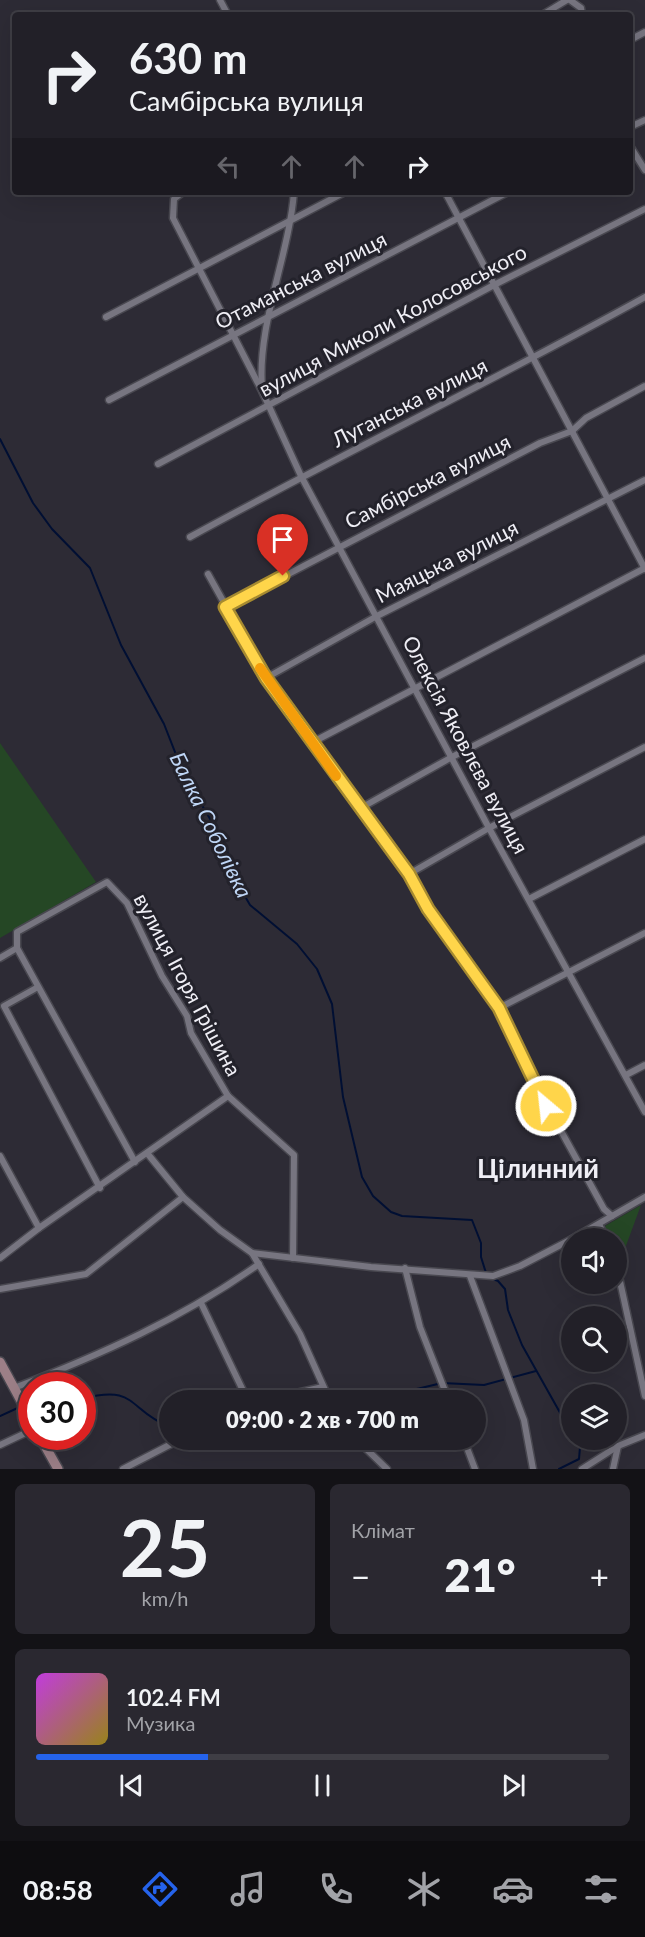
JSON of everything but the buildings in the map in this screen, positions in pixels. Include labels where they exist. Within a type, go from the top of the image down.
[{"type":"street","points":[[547,12],[569,0],[580,8],[581,12]]},
{"type":"street","points":[[633,151],[645,170]]},
{"type":"street","name":"Олексія Яковлєва вулиця","points":[[179,195],[174,199],[171,212],[198,270],[262,391],[301,476],[341,546],[489,828],[645,1112]]},
{"type":"street","points":[[262,391],[260,371],[292,219],[294,195]]},
{"type":"street","points":[[106,317],[339,195]]},
{"type":"street","points":[[313,742],[414,687],[645,568],[447,195]]},
{"type":"street","name":"Отаманська вулиця","points":[[109,400],[502,195]]},
{"type":"street","name":"вулиця Миколи Колосовського","points":[[158,464],[494,285],[645,209]]},
{"type":"street","name":"Луганська вулиця","points":[[190,537],[301,476],[534,358],[645,297]]},
{"type":"street","name":"Самбірська вулиця","points":[[225,607],[540,443],[572,431],[586,418],[645,386]]},
{"type":"street","name":"Маяцька вулиця","points":[[266,678],[377,616],[645,480]]},
{"type":"street","points":[[208,574],[266,678],[359,809],[409,874],[434,918],[499,1008],[546,1106],[604,1209],[612,1216]]},
{"type":"street","points":[[359,809],[452,757],[645,658]]},
{"type":"street","points":[[409,874],[489,828],[645,747]]},
{"type":"street","points":[[529,899],[645,839]]},
{"type":"street","name":"вулиця Ігоря Грішина","points":[[17,948],[17,932],[107,882],[127,903],[162,976],[187,1016],[191,1033],[228,1096],[294,1155],[293,1258]]},
{"type":"street","points":[[499,1008],[645,933]]},
{"type":"street","points":[[0,958],[17,948],[135,1162]]},
{"type":"street","points":[[38,987],[4,1006],[100,1188]]},
{"type":"street","points":[[626,1075],[645,1065]]},
{"type":"street","points":[[0,1258],[39,1228],[100,1188],[228,1096]]},
{"type":"street","points":[[147,1153],[183,1197],[220,1230],[252,1253],[300,1334],[324,1390]]},
{"type":"street","points":[[0,1156],[39,1228]]},
{"type":"street","points":[[0,1289],[86,1274],[183,1197]]},
{"type":"street","points":[[592,1228],[645,1197]]},
{"type":"street","points":[[599,1224],[601,1228]]},
{"type":"street","points":[[252,1253],[470,1276],[493,1276],[520,1266],[561,1245]]},
{"type":"street","points":[[14,1388],[110,1349],[201,1303],[259,1264]]},
{"type":"street","points":[[405,1268],[420,1327],[445,1390]]},
{"type":"street","points":[[470,1276],[524,1420],[533,1469]]},
{"type":"street","points":[[623,1294],[645,1396]]},
{"type":"street","points":[[201,1303],[243,1390]]},
{"type":"street","points":[[0,1362],[18,1395]]},
{"type":"street","points":[[310,1390],[323,1387]]},
{"type":"street","points":[[627,1442],[645,1435]]},
{"type":"street","points":[[0,1445],[18,1437]]},
{"type":"street","points":[[47,1450],[58,1469]]},
{"type":"street","points":[[123,1469],[160,1450]]},
{"type":"street","points":[[367,1450],[387,1469]]},
{"type":"street","points":[[468,1450],[475,1469]]},
{"type":"street","points":[[582,1469],[612,1450]]},
{"type":"street","points":[[613,1469],[617,1450]]},
{"type":"green space","points":[[0,743],[96,882],[0,938]]},
{"type":"green space","points":[[641,1205],[627,1243],[627,1228],[606,1228],[605,1226]]},
{"type":"waterway","name":"Балка Соболівка","points":[[0,439],[33,503],[52,529],[90,568],[121,645],[164,724],[184,775],[225,844],[235,879],[250,905],[297,944],[317,969],[332,1004],[343,1097],[362,1177],[373,1196],[391,1212],[402,1216],[472,1220],[481,1243],[481,1257],[486,1273]]},
{"type":"waterway","name":"Балка Соболівка","points":[[488,1277],[498,1281],[505,1289],[508,1310],[522,1345],[561,1414]]},
{"type":"waterway","points":[[412,1390],[442,1383],[484,1385],[536,1371]]},
{"type":"waterway","points":[[96,1396],[123,1397],[159,1422]]},
{"type":"waterway","points":[[0,1416],[18,1408]]},
{"type":"waterway","name":"Балка Соболівка","points":[[559,1469],[579,1459],[580,1450]]},
{"type":"slow traffic","points":[[260,668],[336,776]]},
{"type":"district","name":"Цілинний","points":[[538,1169]]},
{"type":"route","points":[[283,576],[225,607],[266,678],[359,809],[409,874],[428,909],[499,1008],[546,1106]]}]
